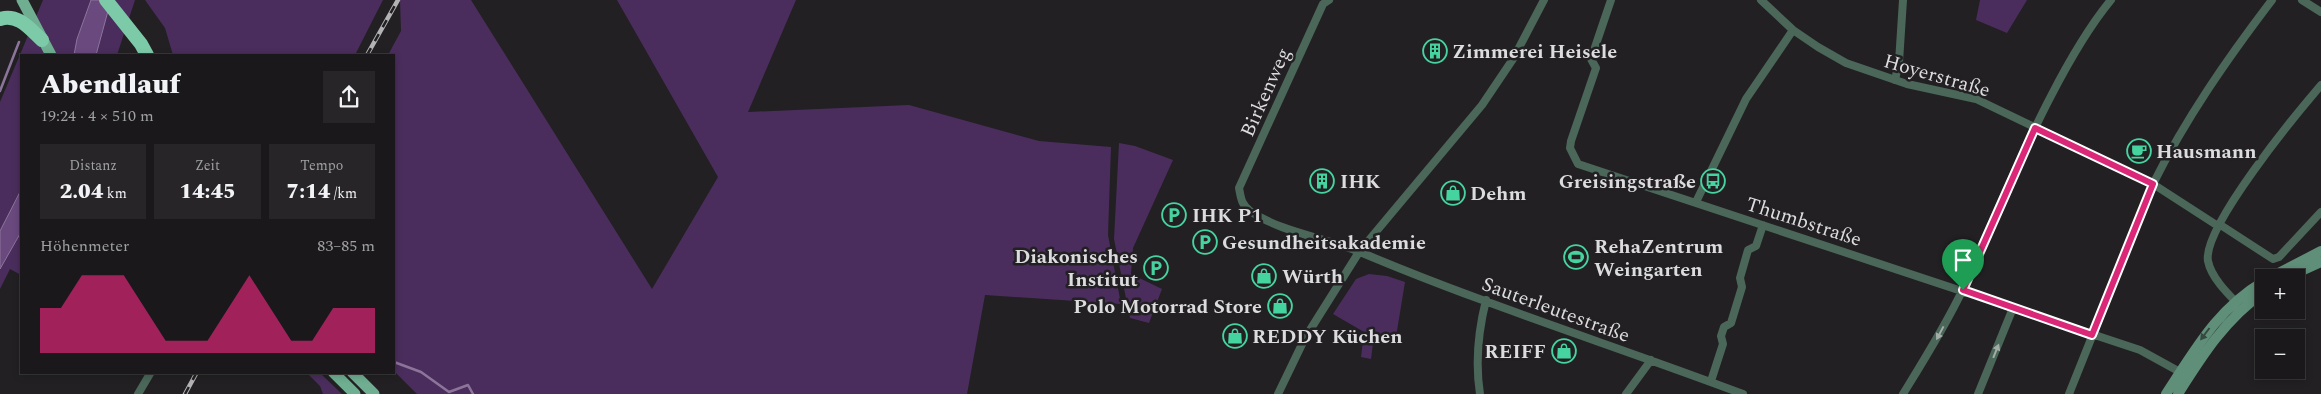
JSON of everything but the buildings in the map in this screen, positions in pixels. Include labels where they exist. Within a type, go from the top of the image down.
[{"type":"highway","points":[[106,0],[138,36],[147,54]]},
{"type":"highway","points":[[112,0],[150,54]]},
{"type":"highway","points":[[0,19],[11,17],[20,21],[42,40]]},
{"type":"main road","points":[[22,0],[50,54]]},
{"type":"main road","points":[[2286,269],[2321,251]]},
{"type":"main road","points":[[2305,269],[2321,262]]},
{"type":"main road","points":[[2166,394],[2211,326],[2239,305],[2255,290]]},
{"type":"main road","points":[[2178,394],[2239,305],[2255,297]]},
{"type":"main road","points":[[336,374],[355,394]]},
{"type":"main road","points":[[354,374],[374,394]]},
{"type":"street","name":"Birkenweg","points":[[1241,202],[1239,188],[1322,4],[1329,0]]},
{"type":"street","points":[[1278,394],[1305,338],[1359,252],[1482,105],[1517,52],[1544,0]]},
{"type":"street","name":"Thumbstraße","points":[[1611,0],[1591,59],[1596,68],[1570,148],[1578,164],[1581,166],[1696,202],[2140,350],[2180,372]]},
{"type":"street","name":"Hoyerstraße","points":[[1761,0],[1794,30],[1818,47],[1846,62],[1895,80],[1976,98],[2153,184],[2276,258],[2321,212]]},
{"type":"street","points":[[1895,80],[1899,62],[1903,0]]},
{"type":"street","points":[[1903,394],[1963,290],[2035,128],[2067,66],[2101,12],[2111,0]]},
{"type":"street","points":[[2069,394],[2153,184],[2181,132],[2217,74],[2272,0]]},
{"type":"street","points":[[2302,0],[2321,12]]},
{"type":"street","points":[[1696,202],[1746,99],[1794,30]]},
{"type":"street","points":[[2239,305],[2210,270],[2208,248],[2219,225],[2283,133],[2321,85]]},
{"type":"street","name":"Sauterleutestraße","points":[[1241,202],[1250,210],[1271,221],[1359,252],[1416,276],[1744,394]]},
{"type":"street","points":[[1710,381],[1724,344],[1721,336],[1724,327],[1731,323],[1742,287],[1740,278],[1748,250],[1756,246],[1763,225]]},
{"type":"street","points":[[1480,394],[1477,375],[1477,350],[1486,300]]},
{"type":"street","points":[[1978,394],[2013,308]]},
{"type":"street","points":[[1626,394],[1651,360]]},
{"type":"street","points":[[138,394],[150,374]]},
{"type":"shaded area","points":[[43,0],[135,0],[117,54],[20,54]]},
{"type":"shaded area","points":[[91,0],[111,0],[96,54],[74,54],[77,39]]},
{"type":"shaded area","points":[[145,0],[383,0],[356,54],[173,54],[165,28]]},
{"type":"shaded area","points":[[400,0],[471,0],[652,289],[718,177],[617,0],[796,0],[748,112],[909,105],[1039,141],[1111,147],[1108,235],[1121,304],[985,295],[967,394],[417,394],[395,372],[395,54],[389,54],[401,31]]},
{"type":"shaded area","points":[[1980,0],[2027,0],[2007,33],[1976,20]]},
{"type":"shaded area","points":[[20,55],[20,274],[10,269],[0,289],[0,102]]},
{"type":"shaded area","points":[[1119,143],[1135,146],[1173,160],[1133,248],[1131,274],[1162,289],[1149,323],[1130,318],[1114,239]]},
{"type":"shaded area","points":[[20,192],[20,234],[0,269],[0,231]]},
{"type":"shaded area","points":[[1369,274],[1387,276],[1405,282],[1396,337],[1374,335],[1371,359],[1361,357],[1364,332],[1333,314],[1356,279]]},
{"type":"shaded area","points":[[308,374],[321,374],[342,394],[323,394],[320,386]]},
{"type":"waterway","points":[[0,91],[19,42]]},
{"type":"waterway","points":[[395,362],[421,372],[449,392],[468,385],[473,394]]},
{"type":"railway","points":[[368,54],[398,0]]},
{"type":"railway","points":[[185,394],[196,374]]},
{"type":"place","name":"Zimmerei Heisele","points":[[1435,51]]},
{"type":"place","name":"Hausmann","points":[[2139,151]]},
{"type":"place","name":"IHK","points":[[1322,181]]},
{"type":"place","name":"Greisingstraße","points":[[1713,181]]},
{"type":"place","name":"Dehm","points":[[1453,193]]},
{"type":"place","name":"IHK P1","points":[[1174,215]]},
{"type":"place","name":"Gesundheitsakademie","points":[[1205,242]]},
{"type":"place","name":"RehaZentrum Weingarten","points":[[1576,257]]},
{"type":"place","name":"Diakonisches Institut","points":[[1156,268]]},
{"type":"place","name":"Würth","points":[[1264,276]]},
{"type":"place","name":"Polo Motorrad Store","points":[[1280,306]]},
{"type":"place","name":"REDDY Küchen","points":[[1235,336]]},
{"type":"place","name":"REIFF","points":[[1564,351]]},
{"type":"route","points":[[2035,128],[2153,184],[2092,335],[1963,290],[2012,175],[2035,128]]}]
